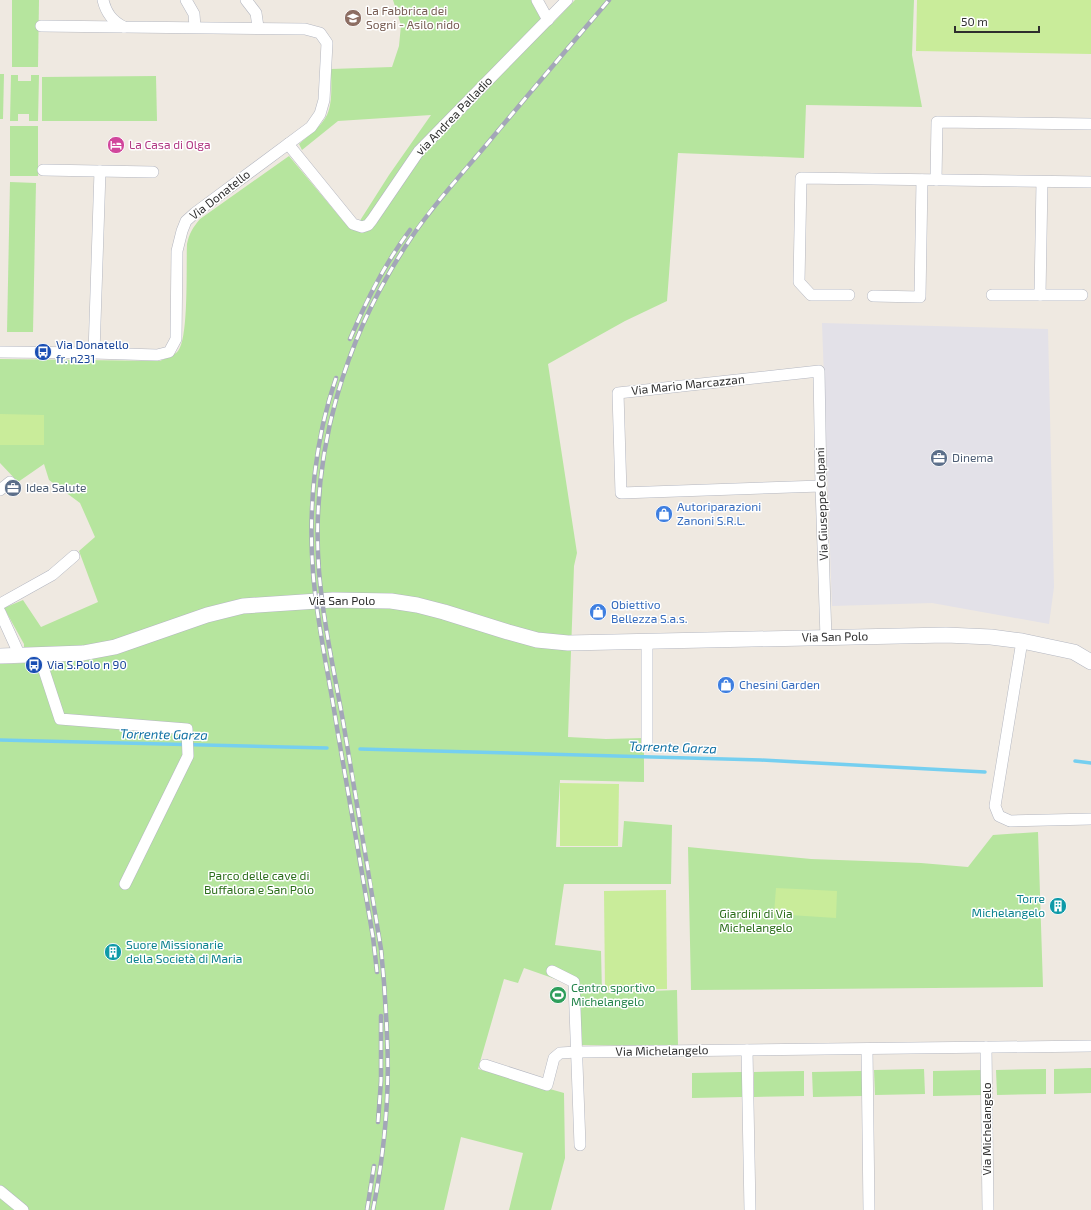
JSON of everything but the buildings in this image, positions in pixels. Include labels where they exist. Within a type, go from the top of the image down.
[{"type":"main road","name":"Via San Polo","points":[[0,656],[83,653],[115,648],[207,615],[243,606],[333,600],[391,601],[417,605],[537,640],[568,643],[946,635],[991,637],[1022,641],[1074,652],[1091,651]]},
{"type":"main road","name":"Via San Polo","points":[[1074,652],[1091,662]]},
{"type":"street","points":[[102,0],[109,16],[124,27]]},
{"type":"street","points":[[186,0],[194,14],[195,27]]},
{"type":"street","points":[[41,26],[258,27],[256,13],[246,0]]},
{"type":"street","points":[[537,0],[548,20]]},
{"type":"street","name":"via Andrea Palladio","points":[[288,144],[353,224],[362,227],[368,225],[382,207],[419,151],[567,0]]},
{"type":"street","name":"Via Donatello","points":[[0,352],[157,355],[169,352],[176,339],[177,251],[186,221],[310,127],[320,114],[324,100],[328,43],[320,33],[306,28],[258,27]]},
{"type":"street","points":[[936,180],[937,122],[1091,124]]},
{"type":"street","points":[[43,170],[153,172]]},
{"type":"street","points":[[94,353],[100,171]]},
{"type":"street","points":[[849,295],[811,295],[799,282],[801,178],[1091,182]]},
{"type":"street","points":[[874,296],[920,297],[922,180]]},
{"type":"street","points":[[1040,295],[1042,182]]},
{"type":"street","points":[[992,295],[1082,295]]},
{"type":"street","name":"Via Giuseppe Colpani","points":[[819,371],[826,638]]},
{"type":"street","name":"Via Mario Marcazzan","points":[[819,371],[618,393],[621,492],[821,486]]},
{"type":"street","points":[[0,490],[10,482]]},
{"type":"street","points":[[0,604],[52,575],[74,556]]},
{"type":"street","points":[[0,612],[20,656]]},
{"type":"street","points":[[647,641],[647,743]]},
{"type":"street","points":[[1022,641],[995,806],[999,816],[1010,821],[1091,819]]},
{"type":"street","points":[[39,655],[60,719],[187,729],[188,756],[125,884]]},
{"type":"street","points":[[552,971],[574,982],[580,1145]]},
{"type":"street","name":"Via Michelangelo","points":[[485,1065],[547,1085],[554,1058],[560,1053],[1091,1046]]},
{"type":"street","name":"Via Michelangelo","points":[[986,1047],[988,1210]]},
{"type":"street","points":[[867,1048],[869,1210]]},
{"type":"street","points":[[747,1050],[750,1210]]},
{"type":"street","points":[[0,1191],[23,1210]]},
{"type":"shaded area","name":"Dinema","points":[[822,323],[1048,329],[1054,587],[1049,624],[932,603],[832,606]]},
{"type":"green space","points":[[12,0],[39,0],[38,67],[12,67]]},
{"type":"green space","name":"Parco delle cave di Buffalora e San Polo","points":[[393,0],[536,0],[551,25],[575,0],[914,0],[912,55],[922,107],[806,105],[804,158],[678,153],[667,301],[625,321],[548,364],[577,553],[574,566],[568,737],[606,739],[644,738],[644,782],[560,780],[556,847],[622,847],[624,821],[672,825],[671,884],[564,884],[555,945],[601,951],[602,993],[677,990],[678,1046],[580,1045],[578,987],[524,968],[518,983],[504,979],[478,1069],[564,1093],[565,1158],[551,1210],[509,1210],[523,1153],[461,1137],[444,1210],[0,1210],[0,664],[24,663],[24,644],[4,608],[23,600],[41,627],[98,602],[79,551],[95,537],[80,503],[49,480],[44,464],[18,482],[0,463],[0,359],[160,361],[174,354],[178,351],[182,343],[184,332],[187,244],[193,228],[200,219],[289,156],[344,222],[354,230],[389,175],[431,115],[338,121],[302,150],[299,144],[318,127],[327,115],[331,98],[331,69],[392,67],[399,46],[401,25]]},
{"type":"green space","points":[[917,0],[1091,0],[1091,54],[916,51]]},
{"type":"green space","points":[[0,74],[4,74],[3,119],[0,119]]},
{"type":"green space","points":[[11,75],[18,75],[18,81],[31,81],[31,75],[39,75],[38,121],[29,121],[29,114],[18,114],[18,121],[10,121]]},
{"type":"green space","points":[[156,76],[157,121],[42,121],[42,77]]},
{"type":"green space","points":[[10,126],[38,126],[38,176],[10,176]]},
{"type":"green space","points":[[10,182],[36,183],[33,332],[7,332]]},
{"type":"green space","points":[[0,414],[44,415],[44,445],[0,445]]},
{"type":"green space","points":[[560,783],[619,784],[618,846],[560,846]]},
{"type":"green space","name":"Giardini di Via Michelangelo","points":[[1038,832],[1043,987],[691,990],[688,847],[811,859],[921,863],[968,867],[993,835]]},
{"type":"green space","points":[[776,888],[837,891],[836,918],[774,914]]},
{"type":"green space","points":[[666,890],[667,989],[605,990],[604,891]]},
{"type":"green space","points":[[1091,1068],[1091,1093],[1054,1094],[1054,1069]]},
{"type":"green space","points":[[924,1069],[925,1094],[875,1095],[874,1070]]},
{"type":"green space","points":[[1046,1069],[1046,1094],[997,1095],[996,1070]]},
{"type":"green space","points":[[983,1070],[983,1095],[933,1096],[933,1071]]},
{"type":"green space","points":[[804,1071],[804,1096],[754,1097],[754,1072]]},
{"type":"green space","points":[[862,1071],[862,1096],[813,1097],[812,1072]]},
{"type":"green space","points":[[742,1072],[742,1097],[692,1098],[692,1073]]},
{"type":"waterway","name":"Torrente Garza","points":[[0,740],[327,748]]},
{"type":"waterway","name":"Torrente Garza","points":[[360,749],[761,760],[985,772]]},
{"type":"waterway","name":"Torrente Garza","points":[[1075,761],[1091,763]]},
{"type":"railway","points":[[373,1210],[383,1146],[387,1102],[388,1059],[385,1004],[381,949],[326,627],[319,571],[318,527],[320,483],[327,439],[337,397],[351,355],[368,315],[388,276],[411,238],[428,214],[609,0]]},
{"type":"railway","points":[[350,339],[377,283],[392,256],[410,230]]},
{"type":"railway","points":[[336,378],[323,425],[315,474],[312,523],[313,572],[320,631],[373,937],[377,972]]},
{"type":"railway","points":[[378,1122],[381,1081],[381,1016]]},
{"type":"railway","points":[[367,1210],[374,1166]]},
{"type":"place","name":"La Fabbrica dei Sogni - Asilo nido","points":[[353,18]]},
{"type":"place","name":"La Casa di Olga","points":[[116,145]]},
{"type":"place","name":"Via Donatello fr. n231","points":[[43,352]]},
{"type":"place","name":"Dinema","points":[[939,458]]},
{"type":"place","name":"Idea Salute","points":[[13,488]]},
{"type":"place","name":"Autoriparazioni Zanoni S.R.L.","points":[[664,514]]},
{"type":"place","name":"Obiettivo Bellezza S.a.s.","points":[[598,612]]},
{"type":"place","name":"Via S.Polo n 90","points":[[34,665]]},
{"type":"place","name":"Chesini Garden","points":[[726,685]]},
{"type":"place","name":"Torre Michelangelo","points":[[1058,906]]},
{"type":"place","name":"Suore Missionarie della Società di Maria","points":[[113,952]]},
{"type":"place","name":"Centro sportivo Michelangelo","points":[[558,995]]}]
